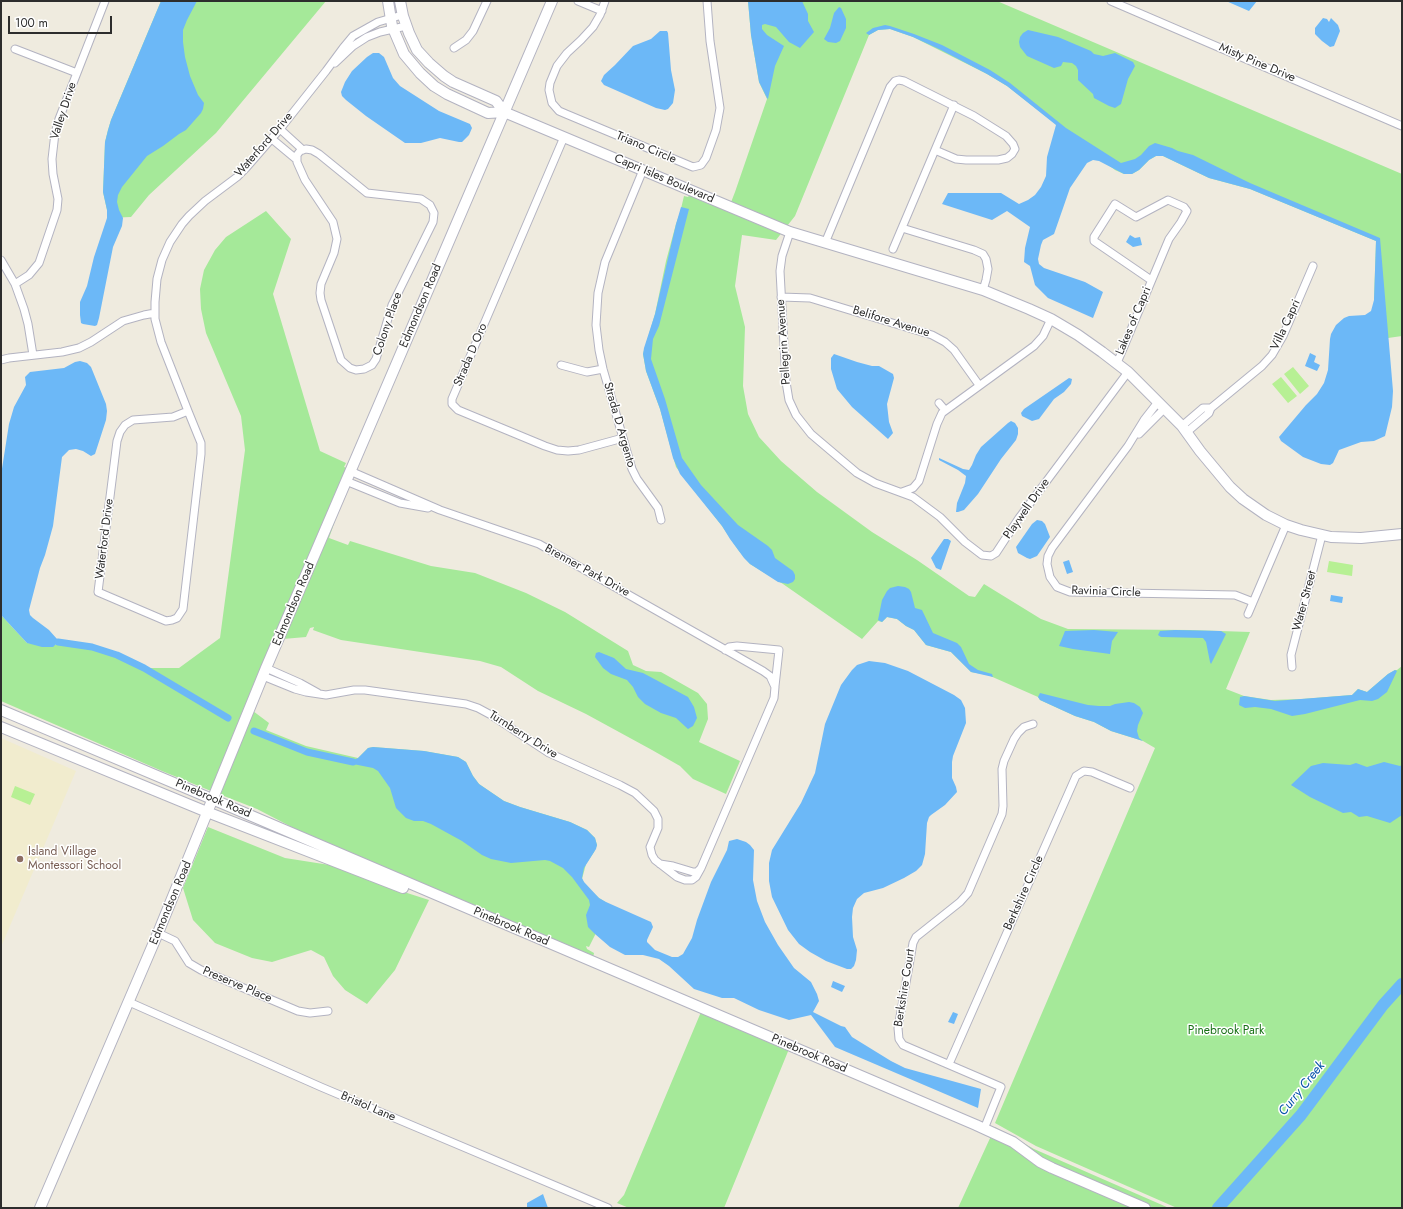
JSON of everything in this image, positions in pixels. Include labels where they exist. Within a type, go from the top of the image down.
[{"type":"street","name":"Valley Drive","points":[[15,284],[29,275],[39,263],[57,210],[58,199],[53,174],[52,159],[53,141],[59,119],[106,1]]},
{"type":"street","name":"Capri Isles Boulevard","points":[[388,1],[389,18],[392,29],[404,54],[426,79],[445,93],[488,113],[504,112],[790,232],[983,290],[1012,301],[1051,319],[1090,344],[1128,372],[1184,429],[1230,487],[1257,509],[1286,524],[1301,530],[1322,535],[1361,538],[1402,534]]},
{"type":"street","name":"Capri Isles Boulevard","points":[[400,1],[402,15],[406,26],[413,42],[422,56],[436,70],[453,82],[496,101],[504,112]]},
{"type":"street","points":[[454,48],[466,40],[473,32],[487,1]]},
{"type":"street","name":"Edmondson Road","points":[[40,1208],[191,856],[212,798],[348,476],[552,1]]},
{"type":"street","points":[[578,1],[602,11]]},
{"type":"street","name":"Triano Circle","points":[[605,1],[598,19],[588,34],[567,53],[557,66],[549,90],[552,103],[559,111],[688,166],[696,167],[706,158],[716,130],[720,108],[710,41],[707,1]]},
{"type":"street","name":"Misty Pine Drive","points":[[1111,1],[1402,126]]},
{"type":"street","name":"Waterford Drive","points":[[188,412],[173,417],[134,420],[125,425],[120,432],[117,441],[98,592],[166,621],[177,618],[183,609],[201,454],[200,440],[161,342],[154,313],[155,290],[159,270],[166,251],[175,233],[182,224],[196,209],[237,177],[246,168],[280,129],[326,71],[342,48],[354,36],[373,24],[402,15]]},
{"type":"street","name":"Waterford Drive","points":[[326,71],[360,41],[376,33],[406,26]]},
{"type":"street","points":[[15,49],[77,73]]},
{"type":"street","points":[[825,243],[892,83],[896,80],[904,81],[974,116],[1006,136],[1013,144],[1014,151],[1009,157],[1003,159],[966,160],[935,150]]},
{"type":"street","points":[[445,93],[453,82]]},
{"type":"street","points":[[893,249],[954,105]]},
{"type":"street","name":"Colony Place","points":[[272,138],[296,159],[305,180],[330,218],[335,229],[336,243],[334,253],[323,279],[320,289],[320,297],[341,360],[345,365],[352,369],[364,369],[372,365],[376,359],[392,305],[433,222],[434,213],[430,205],[421,199],[367,193],[319,154],[312,150],[303,150],[280,129]]},
{"type":"street","name":"Strada D Oro","points":[[564,137],[451,404],[458,410],[557,450],[579,450],[623,438]]},
{"type":"street","points":[[296,159],[299,152],[303,150]]},
{"type":"street","name":"Strada D Argento","points":[[643,170],[610,247],[598,293],[596,325],[599,350],[634,475],[658,508],[661,520]]},
{"type":"street","name":"Lakes of Capri","points":[[1117,363],[1169,239],[1181,222],[1186,210],[1168,200],[1136,217],[1115,204],[1094,237],[1094,241],[1151,280]]},
{"type":"street","points":[[902,228],[983,254],[986,259],[988,269],[983,290]]},
{"type":"street","name":"Pellegrin Avenue","points":[[790,232],[780,265],[781,297],[786,382],[790,400],[796,415],[811,434],[857,473],[875,483],[902,492]]},
{"type":"street","points":[[1,260],[15,284],[26,316],[33,355]]},
{"type":"street","name":"Villa Capri","points":[[1184,429],[1209,414],[1211,408],[1267,362],[1278,346],[1312,266]]},
{"type":"street","name":"Belifore Avenue","points":[[781,297],[798,297],[817,300],[932,334],[954,350],[980,385]]},
{"type":"street","points":[[1,360],[62,352],[79,348],[123,322],[154,313]]},
{"type":"street","points":[[902,492],[913,488],[919,481],[937,424],[944,410],[1034,346],[1043,336],[1051,319]]},
{"type":"street","name":"Strada D Argento","points":[[561,365],[587,372],[604,369]]},
{"type":"street","name":"Playwell Drive","points":[[902,492],[913,497],[933,511],[978,552],[986,556],[994,555],[1019,518],[1128,372]]},
{"type":"street","points":[[939,403],[944,410]]},
{"type":"street","name":"Ravinia Circle","points":[[1161,406],[1128,446],[1050,552],[1047,560],[1047,567],[1052,581],[1061,589],[1070,592],[1235,595],[1253,602]]},
{"type":"street","name":"Brenner Park Drive","points":[[348,476],[400,503],[440,510]]},
{"type":"street","name":"Brenner Park Drive","points":[[348,476],[539,544],[767,673],[772,680],[775,690]]},
{"type":"street","points":[[1248,614],[1286,524]]},
{"type":"street","name":"Water Street","points":[[1292,666],[1290,654],[1322,535]]},
{"type":"street","points":[[725,650],[729,647],[737,646],[779,650],[775,690]]},
{"type":"street","name":"Turnberry Drive","points":[[265,672],[300,691],[329,695],[354,690],[365,690],[466,704],[484,711],[549,753],[625,787],[640,797],[654,811],[659,821],[658,828],[650,847],[653,858],[677,877],[688,880],[692,880],[696,877],[702,868],[774,698],[775,690]]},
{"type":"street","name":"Pinebrook Road","points":[[1,710],[212,798],[984,1129],[1013,1142],[1040,1162],[1052,1168],[1145,1208]]},
{"type":"street","name":"Berkshire Court","points":[[984,1129],[1001,1087],[906,1046],[901,1043],[899,1039],[898,1028],[912,946],[916,938],[960,902],[968,893],[1002,814],[1002,769],[1004,761],[1016,736],[1024,727],[1033,724]]},
{"type":"street","name":"Pinebrook Road","points":[[1,727],[207,812],[405,888],[468,908]]},
{"type":"street","name":"Berkshire Circle","points":[[949,1064],[1076,776],[1084,771],[1092,772],[1130,788]]},
{"type":"street","name":"Preserve Place","points":[[158,933],[177,942],[189,963],[201,970],[298,1011],[310,1013],[328,1011]]},
{"type":"street","name":"Bristol Lane","points":[[129,1002],[321,1087],[608,1208]]},
{"type":"shaded area","name":"Island Village Montessori School","points":[[1,738],[76,771],[1,947]]},
{"type":"green space","points":[[161,1],[326,1],[216,133],[149,195],[131,217],[107,218],[107,210],[103,192],[105,142],[111,120]]},
{"type":"green space","name":"Pinebrook Park","points":[[748,1],[997,1],[1402,174],[1402,336],[1388,338],[1374,300],[1376,241],[1250,189],[1209,178],[1163,156],[1156,156],[1149,160],[1139,170],[1132,174],[1124,174],[1115,170],[1007,86],[987,74],[913,37],[890,29],[878,30],[869,35],[795,216],[776,240],[742,235],[735,286],[745,327],[743,386],[748,414],[759,437],[781,461],[817,492],[872,532],[917,560],[969,596],[975,597],[984,584],[1041,619],[1068,629],[1250,632],[1226,689],[1244,696],[1271,700],[1352,695],[1358,689],[1367,692],[1388,674],[1402,666],[1402,1208],[1177,1208],[1036,1146],[995,1123],[1155,748],[1143,741],[1111,731],[1094,722],[1075,716],[1040,700],[1038,697],[988,675],[971,672],[951,652],[926,645],[914,630],[897,619],[887,617],[882,622],[878,621],[862,639],[783,584],[750,564],[676,467],[660,409],[646,371],[643,354],[655,314],[666,261],[684,196],[688,197],[690,194],[728,210],[767,99],[759,82],[751,35]]},
{"type":"green space","points":[[266,211],[291,239],[273,294],[320,451],[346,463],[344,467],[347,468],[211,791],[1,701],[1,615],[27,643],[56,645],[58,642],[92,647],[117,655],[144,668],[179,668],[220,638],[245,450],[241,416],[206,333],[201,309],[200,289],[204,270],[215,250],[226,237]]},
{"type":"green space","points":[[1293,367],[1309,386],[1300,394],[1284,374]]},
{"type":"green space","points":[[1281,377],[1297,396],[1288,403],[1272,384]]},
{"type":"green space","points":[[344,495],[329,538],[348,545],[350,541],[431,566],[475,573],[526,593],[565,612],[628,651],[633,665],[646,671],[661,672],[698,693],[707,704],[708,719],[699,742],[740,761],[726,794],[693,779],[680,766],[586,714],[538,691],[501,667],[480,661],[341,640],[313,630],[314,627],[310,628],[306,637],[283,639]]},
{"type":"green space","points":[[1329,561],[1353,565],[1352,576],[1327,572]]},
{"type":"green space","points":[[253,711],[269,723],[266,730],[306,746],[358,758],[368,748],[373,747],[424,751],[458,757],[466,762],[479,784],[504,801],[570,822],[587,830],[595,838],[597,845],[586,864],[582,879],[586,886],[599,898],[610,905],[589,947],[586,946],[587,949],[594,953],[593,958],[311,837],[257,809],[219,794]]},
{"type":"green space","points":[[15,786],[35,794],[30,805],[11,797]]},
{"type":"green space","points":[[208,827],[285,858],[336,866],[429,900],[395,970],[367,1004],[345,990],[333,976],[324,957],[311,950],[272,962],[252,958],[215,943],[193,920],[183,888]]},
{"type":"green space","points":[[701,1012],[789,1049],[724,1208],[629,1208],[617,1203],[624,1195]]},
{"type":"green space","points":[[995,1127],[1034,1149],[1169,1208],[1154,1208],[1054,1165],[994,1129]]},
{"type":"green space","points":[[991,1136],[1136,1208],[958,1208]]},
{"type":"water","points":[[161,1],[197,1],[183,30],[183,42],[190,76],[198,95],[204,103],[203,109],[186,130],[147,156],[122,187],[118,195],[117,202],[123,218],[122,226],[113,247],[99,318],[97,325],[95,326],[83,324],[81,323],[80,302],[87,286],[94,257],[107,218],[107,210],[103,192],[105,142],[111,120]]},
{"type":"water","points":[[748,1],[802,1],[808,14],[808,21],[814,32],[800,48],[789,42],[776,27],[765,24],[762,25],[762,29],[767,35],[784,46],[775,66],[768,99],[759,82],[751,35]]},
{"type":"water","points":[[1226,1],[1257,1],[1249,11]]},
{"type":"water","points":[[839,7],[841,8],[846,19],[846,28],[840,41],[836,43],[828,42],[824,39],[830,28],[834,13]]},
{"type":"water","points":[[1323,18],[1327,19],[1329,22],[1331,18],[1338,25],[1340,31],[1334,46],[1330,47],[1315,34],[1315,28]]},
{"type":"water","points":[[885,25],[942,45],[990,70],[1010,83],[1066,128],[1121,163],[1135,159],[1149,146],[1155,143],[1193,155],[1250,183],[1380,238],[1393,391],[1392,407],[1385,436],[1374,441],[1361,442],[1339,450],[1333,463],[1330,465],[1321,464],[1303,457],[1281,441],[1279,437],[1317,394],[1324,383],[1328,370],[1331,334],[1336,325],[1344,318],[1349,316],[1365,315],[1371,311],[1374,300],[1376,241],[1250,189],[1209,178],[1163,156],[1156,156],[1149,160],[1139,170],[1132,174],[1124,174],[1099,161],[1093,160],[1087,163],[1070,188],[1054,234],[1043,240],[1038,259],[1039,264],[1044,268],[1085,282],[1103,292],[1093,318],[1048,298],[1035,285],[1030,266],[1024,262],[1025,248],[1030,227],[1007,211],[992,220],[942,204],[948,193],[1001,193],[1019,204],[1028,200],[1035,195],[1041,187],[1046,176],[1047,157],[1056,125],[1007,86],[941,50],[913,37],[890,29],[878,30],[869,35],[866,33],[873,28]]},
{"type":"water","points":[[1028,30],[1058,37],[1091,51],[1094,54],[1103,56],[1115,53],[1133,62],[1135,66],[1128,79],[1121,104],[1115,108],[1094,98],[1093,94],[1078,80],[1078,70],[1072,63],[1063,62],[1061,66],[1054,68],[1027,56],[1020,47],[1019,42],[1023,33]]},
{"type":"water","points":[[660,31],[667,31],[668,33],[671,70],[675,90],[673,103],[668,109],[665,110],[656,108],[604,85],[601,81],[604,75],[633,46],[651,39]]},
{"type":"water","points":[[373,53],[379,53],[384,57],[393,78],[400,86],[439,111],[470,124],[472,128],[469,135],[462,142],[440,138],[421,143],[405,143],[346,100],[342,96],[341,92],[345,82],[352,71]]},
{"type":"water","points":[[681,207],[689,209],[659,326],[653,339],[651,359],[665,399],[682,458],[701,485],[738,525],[768,546],[772,550],[775,558],[793,571],[795,579],[793,582],[788,584],[778,582],[750,564],[744,558],[722,526],[680,474],[673,458],[660,409],[646,371],[643,354],[644,348],[655,314]]},
{"type":"water","points":[[1130,235],[1135,238],[1140,237],[1142,245],[1133,247],[1126,242]]},
{"type":"water","points":[[1310,353],[1316,356],[1314,362],[1320,365],[1317,371],[1305,366]]},
{"type":"water","points":[[834,354],[872,366],[879,366],[893,374],[894,378],[887,404],[889,422],[893,433],[888,439],[852,407],[837,389],[831,369],[831,358]]},
{"type":"water","points":[[80,361],[87,363],[91,367],[106,404],[106,420],[95,454],[91,456],[76,449],[69,450],[62,457],[53,526],[29,610],[30,615],[49,630],[57,639],[58,642],[53,647],[42,647],[27,643],[1,615],[1,475],[9,424],[14,407],[26,385],[25,377],[30,372],[64,368]]},
{"type":"water","points":[[1069,378],[1072,379],[1071,384],[1064,392],[1054,399],[1039,419],[1032,421],[1022,416],[1021,413],[1024,409]]},
{"type":"water","points":[[1011,421],[1015,423],[1018,428],[1016,440],[1001,459],[978,494],[964,510],[956,512],[957,503],[965,483],[966,476],[939,460],[939,458],[963,469],[969,470],[981,447]]},
{"type":"water","points":[[1037,520],[1042,521],[1045,524],[1050,537],[1037,556],[1030,559],[1018,553],[1016,547],[1032,524]]},
{"type":"water","points":[[944,539],[951,541],[941,570],[936,568],[931,558]]},
{"type":"water","points":[[1069,560],[1073,572],[1067,574],[1063,562]]},
{"type":"water","points":[[898,586],[909,589],[915,608],[922,610],[933,633],[957,643],[961,647],[969,664],[978,670],[992,674],[993,677],[971,672],[951,652],[926,645],[914,630],[897,619],[887,617],[882,622],[878,620],[882,600],[887,591],[890,588]]},
{"type":"water","points":[[1331,595],[1343,597],[1342,603],[1330,601]]},
{"type":"water","points":[[1094,630],[1118,632],[1112,641],[1110,654],[1059,646],[1065,631]]},
{"type":"water","points":[[1160,631],[1221,631],[1226,634],[1211,664],[1206,642],[1203,638],[1161,637],[1158,635]]},
{"type":"water","points":[[599,652],[614,658],[626,669],[643,673],[688,697],[694,707],[697,718],[693,726],[688,729],[676,718],[661,713],[645,704],[638,697],[633,687],[627,680],[611,674],[603,668],[595,657],[596,653]]},
{"type":"water","points":[[869,661],[885,663],[908,671],[954,695],[961,700],[965,708],[966,723],[952,762],[952,778],[957,792],[945,805],[929,817],[927,823],[925,854],[922,865],[916,871],[904,878],[883,888],[864,893],[857,899],[853,908],[852,917],[853,937],[857,950],[856,960],[851,969],[847,969],[826,961],[810,952],[799,944],[788,930],[772,897],[769,881],[769,863],[772,850],[801,803],[815,773],[825,724],[841,685],[857,665]]},
{"type":"water","points":[[1395,670],[1397,671],[1387,692],[1378,699],[1372,701],[1360,700],[1292,716],[1271,709],[1255,707],[1245,708],[1239,705],[1240,697],[1244,696],[1275,701],[1352,695],[1358,689],[1367,692]]},
{"type":"water","points":[[1040,693],[1088,705],[1110,706],[1129,702],[1134,703],[1140,707],[1143,713],[1137,731],[1139,738],[1143,741],[1111,731],[1094,722],[1075,716],[1040,700],[1038,697]]},
{"type":"water","points":[[373,747],[424,751],[458,757],[466,762],[479,784],[504,801],[570,822],[587,830],[595,838],[597,845],[584,868],[582,878],[584,882],[599,898],[651,922],[653,927],[647,942],[655,950],[672,957],[678,957],[683,954],[692,938],[711,882],[727,850],[729,841],[737,839],[746,842],[754,850],[753,880],[757,901],[765,922],[778,945],[794,968],[811,982],[819,1001],[813,1012],[845,1027],[852,1037],[905,1068],[981,1089],[978,1108],[835,1047],[811,1015],[789,1020],[759,1010],[734,998],[722,998],[694,989],[659,959],[643,955],[625,955],[610,947],[588,927],[586,915],[590,905],[589,900],[572,877],[563,868],[545,860],[511,863],[491,859],[431,824],[406,818],[396,808],[390,788],[378,771],[373,768],[353,764],[354,760],[368,748]]},
{"type":"water","points":[[1384,762],[1400,766],[1402,765],[1402,815],[1390,823],[1367,816],[1359,817],[1351,812],[1343,813],[1310,797],[1291,785],[1311,766],[1323,763],[1350,765],[1356,763],[1367,767]]},
{"type":"water","points":[[833,981],[845,986],[842,992],[831,987]]},
{"type":"water","points":[[953,1012],[958,1014],[954,1024],[948,1022]]},
{"type":"water","points":[[543,1194],[548,1208],[527,1208],[527,1203]]},
{"type":"waterway","points":[[58,642],[92,647],[117,655],[144,668],[228,718]]},
{"type":"waterway","points":[[254,731],[307,752],[353,762]]},
{"type":"waterway","name":"Curry Creek","points":[[1218,1208],[1301,1115],[1383,1005],[1402,984]]},
{"type":"place","name":"Island Village Montessori School","points":[[20,859]]}]
